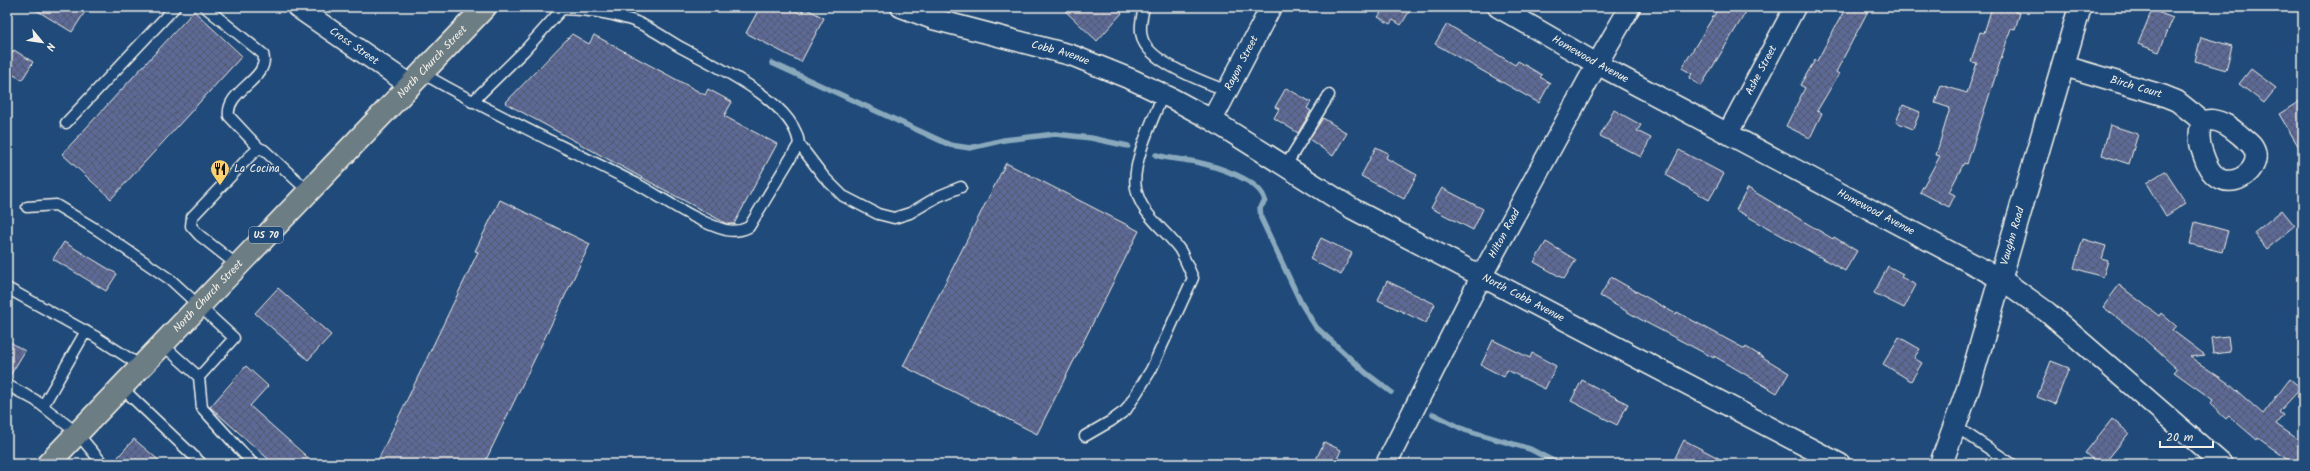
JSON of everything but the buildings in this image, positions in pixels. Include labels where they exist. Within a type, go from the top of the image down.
[{"type":"main road","name":"North Church Street","points":[[51,463],[77,433],[485,7]]},
{"type":"street","name":"Cross Street","points":[[298,7],[416,79]]},
{"type":"street","name":"Cobb Avenue","points":[[901,7],[933,19],[1071,55],[1133,80],[1212,120]]},
{"type":"street","name":"Rayon Street","points":[[1212,120],[1271,7]]},
{"type":"street","name":"Homewood Avenue","points":[[1498,7],[1597,64],[2001,279],[2047,312],[2222,464]]},
{"type":"street","name":"Hilton Road","points":[[1386,464],[1481,277],[1597,64],[1630,7]]},
{"type":"street","name":"Ashe Street","points":[[1728,133],[1795,7]]},
{"type":"street","name":"Vaughn Road","points":[[1941,464],[1955,426],[2001,279],[2080,7]]},
{"type":"street","name":"Birch Court","points":[[2064,66],[2162,95],[2177,101],[2202,121]]},
{"type":"street","name":"North Cobb Avenue","points":[[1212,120],[1285,168],[1353,209],[1840,464]]},
{"type":"lane","points":[[66,123],[175,7]]},
{"type":"lane","points":[[205,7],[263,54],[265,60],[262,68],[232,101],[228,110],[229,116],[259,148],[264,150],[308,191]]},
{"type":"lane","points":[[1144,7],[1141,21],[1142,37],[1145,46],[1166,64],[1196,79],[1228,91]]},
{"type":"lane","points":[[472,102],[525,50],[561,8],[601,11],[633,21],[715,64],[756,89],[783,115],[798,133],[799,144],[824,177],[843,196],[878,214],[894,218],[910,214],[939,196],[961,187]]},
{"type":"lane","points":[[416,79],[472,102],[606,168],[707,222],[726,230],[739,232],[749,227],[799,144]]},
{"type":"lane","points":[[1085,436],[1111,421],[1126,410],[1150,370],[1193,278],[1179,250],[1141,203],[1136,188],[1136,174],[1141,154],[1163,94]]},
{"type":"lane","points":[[1285,168],[1329,95]]},
{"type":"lane","points":[[237,265],[199,235],[191,226],[192,217],[259,148]]},
{"type":"lane","points":[[27,207],[56,205],[99,231],[171,280],[234,338],[198,377]]},
{"type":"lane","points":[[7,288],[86,331],[141,366]]},
{"type":"lane","points":[[43,406],[86,331]]},
{"type":"lane","points":[[162,344],[198,377],[202,408],[253,464]]},
{"type":"lane","points":[[7,385],[43,406],[77,433],[103,464]]},
{"type":"lane","points":[[121,387],[202,464]]},
{"type":"lane","points":[[1955,426],[2012,464]]},
{"type":"waterway","points":[[772,63],[950,145],[970,148],[1004,140],[1055,134],[1091,138],[1128,146]]},
{"type":"waterway","points":[[1156,155],[1191,161],[1214,167],[1247,180],[1262,193],[1265,201],[1260,208],[1261,218],[1301,303],[1316,327],[1366,373],[1391,392]]},
{"type":"waterway","points":[[1433,414],[1465,430],[1530,449],[1559,464]]},
{"type":"place","name":"La Cocina","points":[[220,186]]}]
